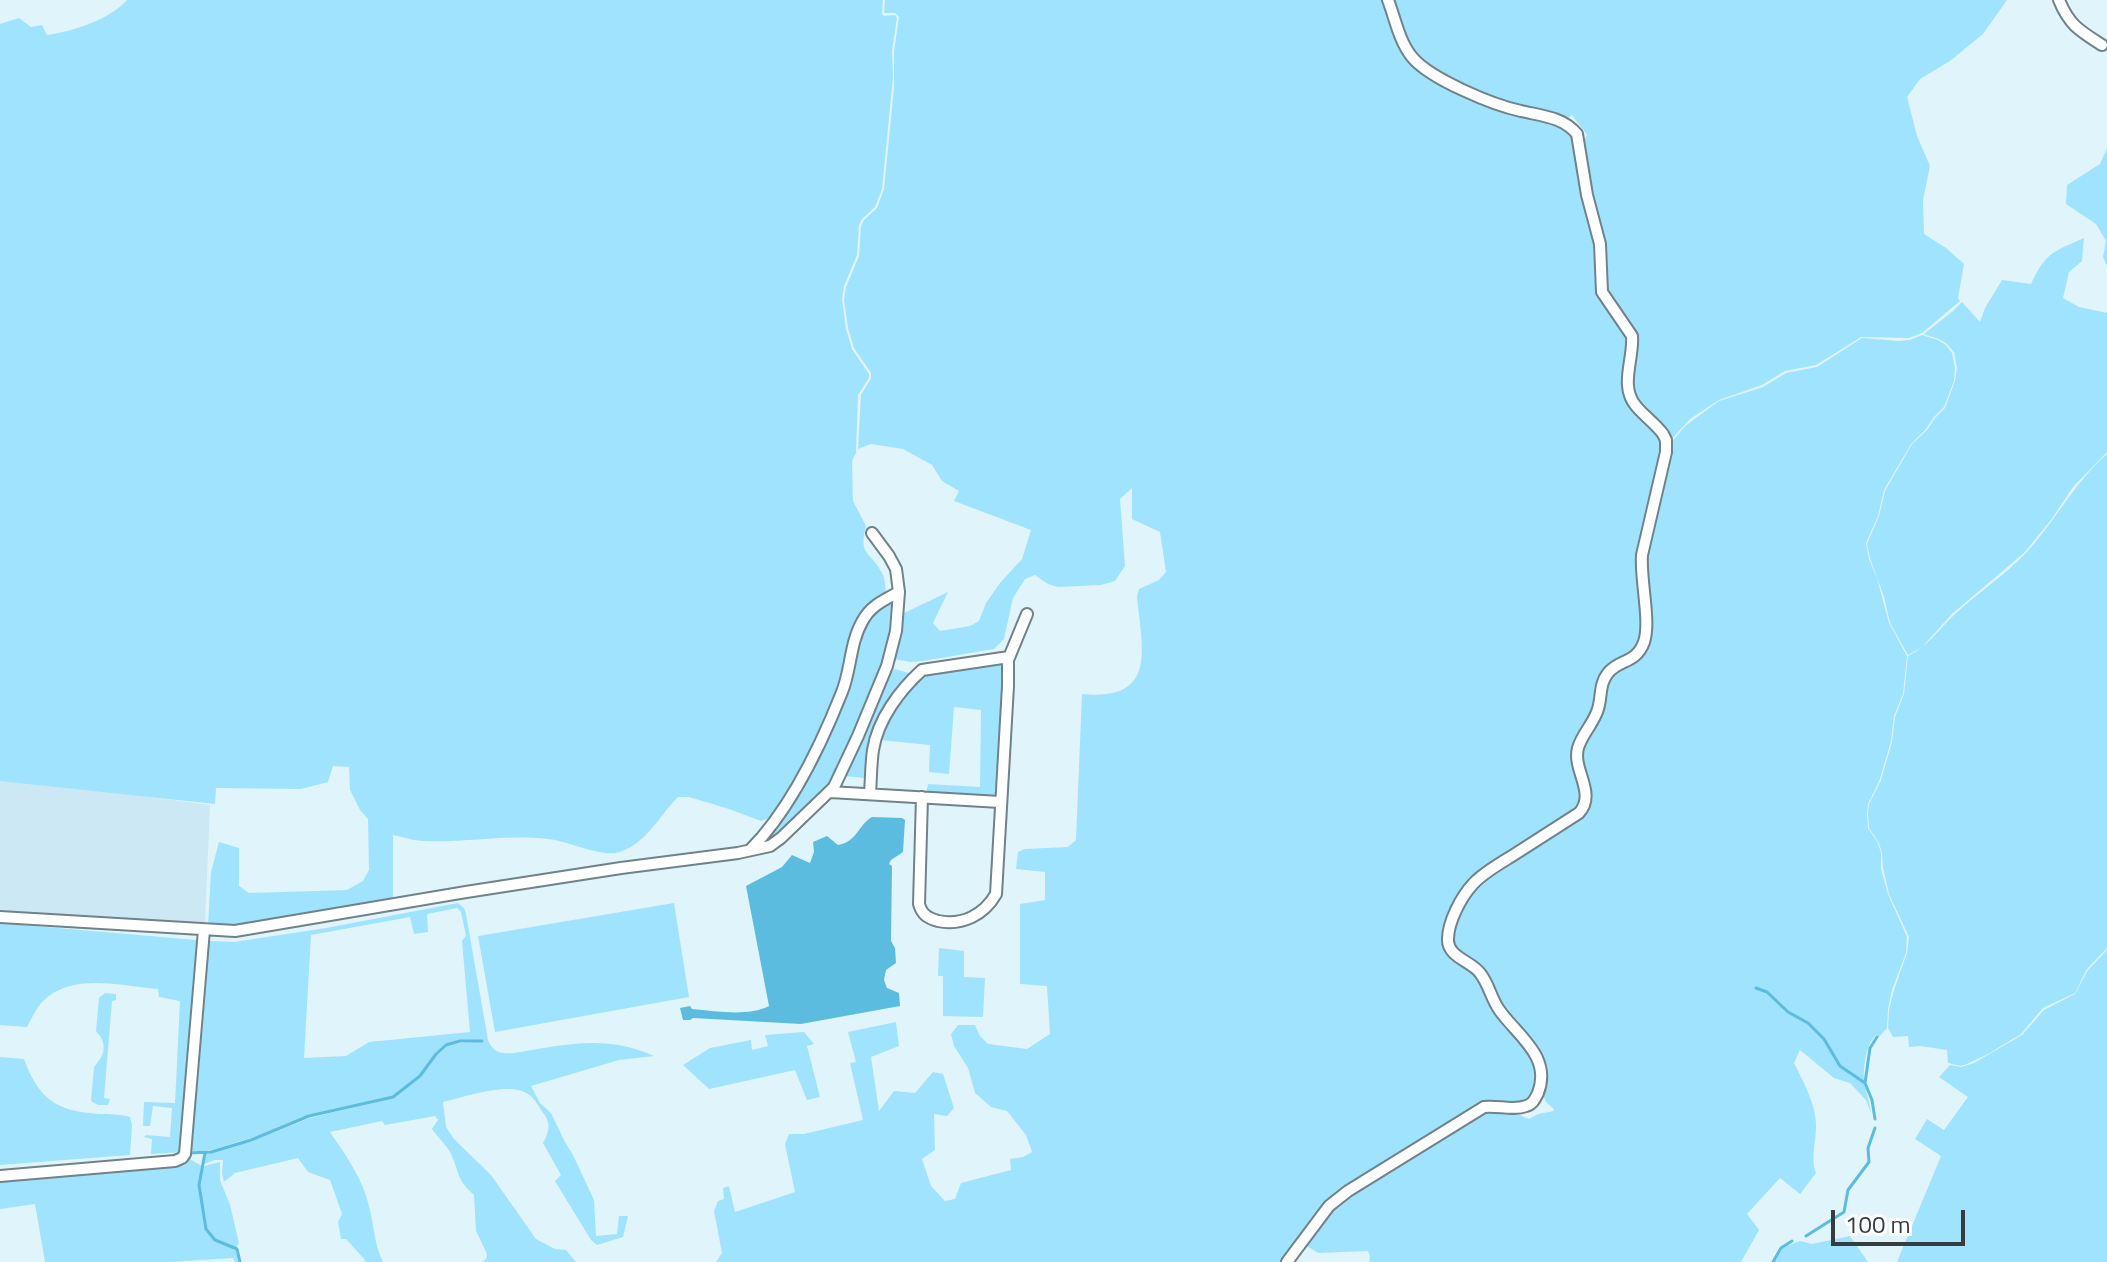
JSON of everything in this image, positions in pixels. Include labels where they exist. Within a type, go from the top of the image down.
[{"type":"street","points":[[1287,1262],[1322,1213],[1348,1191],[1484,1107],[1515,1108],[1528,1106],[1535,1101],[1542,1074],[1537,1057],[1498,1008],[1480,972],[1451,951],[1447,944],[1448,936],[1453,918],[1471,886],[1585,807],[1585,790],[1577,757],[1579,747],[1599,708],[1601,684],[1613,668],[1639,652],[1647,628],[1642,555],[1666,452],[1663,434],[1634,404],[1629,394],[1627,379],[1632,336],[1602,292],[1600,244],[1587,195],[1577,134],[1557,119],[1493,104],[1423,67],[1404,45],[1388,0]]},
{"type":"street","points":[[2059,0],[2076,29],[2102,45]]},
{"type":"street","points":[[0,917],[235,931],[559,877],[770,846],[830,792],[887,666],[896,631],[899,592],[896,569],[872,533]]},
{"type":"street","points":[[748,851],[789,801],[817,747],[842,691],[861,623],[875,606],[899,592]]},
{"type":"street","points":[[922,797],[921,911],[943,922],[969,919],[991,903],[996,894],[1009,657],[1027,614]]},
{"type":"street","points":[[870,794],[873,747],[880,727],[897,697],[922,670],[1009,657]]},
{"type":"street","points":[[830,792],[1000,802]]},
{"type":"street","points":[[0,1176],[182,1158],[185,1154],[204,930]]},
{"type":"shaded area","points":[[127,0],[883,0],[882,14],[895,15],[893,77],[882,189],[875,207],[859,225],[857,255],[842,299],[852,349],[869,374],[858,395],[856,453],[852,461],[853,501],[866,526],[864,548],[883,575],[886,592],[868,607],[838,687],[801,769],[779,809],[770,818],[761,821],[689,797],[678,797],[638,842],[612,853],[548,839],[517,837],[424,841],[393,835],[393,899],[232,927],[208,926],[211,872],[219,842],[239,848],[239,886],[249,893],[347,890],[363,881],[369,870],[368,819],[350,790],[349,767],[333,766],[328,782],[301,789],[216,788],[215,804],[0,781],[0,24],[19,18],[31,27],[42,25],[47,35],[101,19]]},
{"type":"shaded area","points":[[885,0],[1383,0],[1401,47],[1424,71],[1556,122],[1567,128],[1576,142],[1594,229],[1597,280],[1627,333],[1629,343],[1624,386],[1661,439],[1662,449],[1640,555],[1644,629],[1635,651],[1610,665],[1595,708],[1579,735],[1584,798],[1575,811],[1477,872],[1456,900],[1444,939],[1471,969],[1528,1051],[1536,1068],[1536,1084],[1531,1096],[1524,1099],[1484,1103],[1329,1201],[1282,1262],[716,1262],[722,1253],[714,1211],[718,1201],[724,1199],[723,1188],[729,1186],[735,1212],[795,1192],[785,1144],[789,1134],[804,1134],[863,1120],[850,1063],[856,1062],[848,1032],[896,1022],[899,1046],[871,1057],[879,1111],[894,1091],[915,1093],[933,1072],[943,1074],[954,1108],[947,1116],[934,1114],[935,1150],[922,1159],[931,1186],[945,1201],[955,1199],[961,1183],[1011,1170],[1010,1159],[1032,1152],[1026,1135],[1007,1111],[991,1107],[975,1093],[968,1068],[954,1046],[951,1034],[958,1025],[975,1025],[988,1044],[1027,1049],[1050,1034],[1047,986],[1020,984],[1020,904],[1045,900],[1045,872],[1016,869],[1018,852],[1068,847],[1076,840],[1082,694],[1106,694],[1123,689],[1134,680],[1142,653],[1139,589],[1159,580],[1166,572],[1160,532],[1132,519],[1132,488],[1120,499],[1125,566],[1115,581],[1101,585],[1058,587],[1035,575],[1025,579],[1013,598],[1004,639],[994,649],[923,661],[894,659],[902,614],[948,592],[933,623],[940,631],[970,626],[979,621],[986,603],[1022,559],[1031,530],[954,501],[959,491],[942,481],[932,465],[903,449],[871,444],[858,449],[861,395],[871,373],[854,348],[844,300],[859,256],[861,226],[877,208],[884,189],[899,17],[895,13],[884,13]]},
{"type":"shaded area","points":[[1391,0],[2007,0],[1983,34],[1950,61],[1920,79],[1907,97],[1917,136],[1930,166],[1923,200],[1924,234],[1964,264],[1960,301],[1922,333],[1909,338],[1861,337],[1816,365],[1785,371],[1762,385],[1719,400],[1690,419],[1670,441],[1631,392],[1636,345],[1605,293],[1582,143],[1587,135],[1572,115],[1568,118],[1502,103],[1432,70],[1412,52]]},
{"type":"shaded area","points":[[2107,148],[2107,266],[2103,257],[2106,241],[2096,224],[2066,204],[2067,185],[2100,164]]},
{"type":"shaded area","points":[[2084,238],[2082,261],[2069,272],[2063,298],[2079,307],[2107,313],[2107,452],[2073,487],[2024,553],[1952,614],[1922,647],[1908,655],[1890,623],[1867,544],[1885,491],[1912,444],[1945,408],[1955,381],[1957,368],[1954,352],[1939,339],[1924,334],[1962,302],[1980,322],[2002,280],[2031,284],[2046,259]]},
{"type":"shaded area","points":[[1922,335],[1938,340],[1952,353],[1954,381],[1944,407],[1911,444],[1884,490],[1878,516],[1866,543],[1889,623],[1907,656],[1903,694],[1867,814],[1868,828],[1881,853],[1881,869],[1888,894],[1907,937],[1906,953],[1892,990],[1887,1028],[1879,1037],[1876,1035],[1872,1039],[1865,1059],[1864,1080],[1871,1113],[1866,1100],[1850,1083],[1834,1078],[1800,1050],[1794,1063],[1815,1115],[1816,1173],[1800,1194],[1780,1178],[1747,1214],[1759,1230],[1741,1262],[1369,1262],[1368,1251],[1318,1253],[1305,1245],[1332,1208],[1485,1110],[1513,1112],[1529,1119],[1554,1111],[1543,1095],[1546,1080],[1543,1065],[1474,963],[1458,949],[1453,938],[1454,931],[1472,890],[1480,882],[1585,812],[1590,804],[1582,767],[1582,749],[1603,709],[1608,678],[1639,657],[1647,557],[1667,477],[1670,444],[1685,426],[1719,401],[1763,387],[1786,373],[1817,367],[1862,338],[1899,341]]},
{"type":"shaded area","points":[[2107,454],[2107,948],[2087,969],[2075,993],[2043,1008],[2021,1034],[1967,1064],[1948,1063],[1947,1050],[1909,1047],[1908,1036],[1893,1037],[1888,1028],[1889,1009],[1909,937],[1889,894],[1879,843],[1869,828],[1869,804],[1881,780],[1892,742],[1895,717],[1904,694],[1908,656],[1927,643],[1962,607],[2025,554],[2084,478]]},
{"type":"shaded area","points":[[891,604],[894,609],[880,674],[841,765],[830,784],[775,837],[771,833],[809,767],[866,621],[875,611]]},
{"type":"shaded area","points":[[999,665],[1003,667],[1004,684],[999,791],[991,797],[926,793],[928,784],[980,787],[981,710],[954,707],[949,774],[929,772],[930,745],[880,740],[903,696],[921,676]]},
{"type":"shaded area","points":[[895,669],[912,674],[870,743],[865,778],[843,776],[889,675]]},
{"type":"shaded area","points":[[0,777],[210,805],[205,923],[0,911]]},
{"type":"shaded area","points":[[872,817],[905,820],[903,852],[889,864],[892,866],[891,941],[896,963],[886,970],[884,980],[887,988],[899,993],[900,1006],[801,1024],[683,1020],[680,1008],[690,1006],[692,1009],[732,1012],[769,1006],[746,886],[782,867],[792,855],[810,863],[814,852],[813,842],[827,836],[838,845],[844,843]]},
{"type":"shaded area","points":[[458,903],[466,914],[488,1040],[495,1050],[514,1053],[601,1043],[636,1049],[654,1056],[619,1060],[531,1086],[540,1103],[551,1113],[594,1200],[596,1236],[617,1234],[619,1216],[628,1216],[623,1237],[597,1245],[591,1240],[555,1181],[561,1175],[543,1143],[548,1121],[533,1098],[520,1090],[487,1091],[443,1102],[446,1127],[491,1175],[536,1239],[555,1249],[566,1250],[576,1262],[482,1262],[487,1254],[476,1231],[474,1195],[462,1181],[450,1152],[432,1129],[438,1120],[435,1116],[385,1125],[382,1121],[330,1132],[362,1186],[383,1262],[365,1262],[346,1239],[341,1239],[338,1222],[342,1214],[330,1180],[308,1172],[298,1158],[235,1173],[224,1182],[223,1160],[204,1164],[206,1153],[252,1141],[310,1118],[393,1098],[421,1077],[446,1046],[481,1040],[445,1044],[435,1053],[419,1076],[392,1096],[309,1115],[211,1150],[188,1152],[205,944],[326,928]],"holes":[[[457,908],[461,912],[466,936],[462,941],[470,1032],[369,1042],[346,1056],[304,1058],[311,935],[410,917],[414,934],[428,932],[427,914]]]},
{"type":"shaded area","points":[[674,903],[689,997],[495,1032],[478,936]]},
{"type":"shaded area","points":[[0,923],[196,940],[199,945],[182,1152],[151,1154],[152,1139],[144,1137],[170,1137],[172,1108],[153,1106],[150,1126],[143,1126],[144,1102],[175,1103],[180,1001],[159,997],[158,989],[98,983],[68,986],[43,1001],[27,1027],[0,1025]]},
{"type":"shaded area","points":[[939,948],[964,951],[964,977],[985,978],[983,1017],[943,1016],[943,976],[938,976]]},
{"type":"shaded area","points":[[2107,950],[2107,1262],[1897,1262],[1941,1156],[1915,1139],[1927,1119],[1944,1130],[1968,1097],[1939,1077],[1950,1065],[1961,1067],[1974,1063],[2022,1035],[2044,1010],[2075,994],[2088,970]]},
{"type":"shaded area","points":[[105,993],[116,994],[116,1000],[112,1001],[104,1098],[110,1099],[108,1105],[98,1105],[91,1101],[94,1067],[104,1049],[96,1031],[99,998]]},
{"type":"shaded area","points":[[804,1032],[814,1044],[807,1046],[820,1097],[807,1100],[795,1070],[709,1089],[683,1065],[710,1048],[751,1040],[752,1050],[768,1046],[765,1035]]},
{"type":"shaded area","points":[[0,1057],[24,1059],[43,1094],[61,1106],[130,1117],[130,1155],[0,1165]]},
{"type":"shaded area","points":[[188,1158],[202,1166],[199,1182],[204,1166],[220,1162],[220,1180],[230,1205],[240,1262],[235,1262],[233,1258],[169,1262],[45,1262],[35,1204],[0,1209],[0,1179],[185,1165]]},
{"type":"shaded area","points":[[1850,1236],[1868,1262],[1774,1262],[1784,1247],[1800,1241],[1812,1244]]},
{"type":"waterway","points":[[1756,988],[1767,992],[1788,1012],[1808,1023],[1824,1039],[1840,1066],[1865,1083],[1875,1119]]},
{"type":"waterway","points":[[1865,1083],[1870,1048],[1877,1037]]},
{"type":"waterway","points":[[189,1153],[211,1152],[251,1140],[309,1116],[393,1097],[420,1076],[446,1045],[460,1041],[482,1041]]},
{"type":"waterway","points":[[1806,1236],[1844,1212],[1848,1190],[1869,1162],[1868,1148],[1875,1128]]},
{"type":"waterway","points":[[205,1153],[199,1185],[206,1229],[215,1240],[237,1249],[240,1262]]},
{"type":"waterway","points":[[1773,1262],[1781,1248],[1792,1241]]}]
